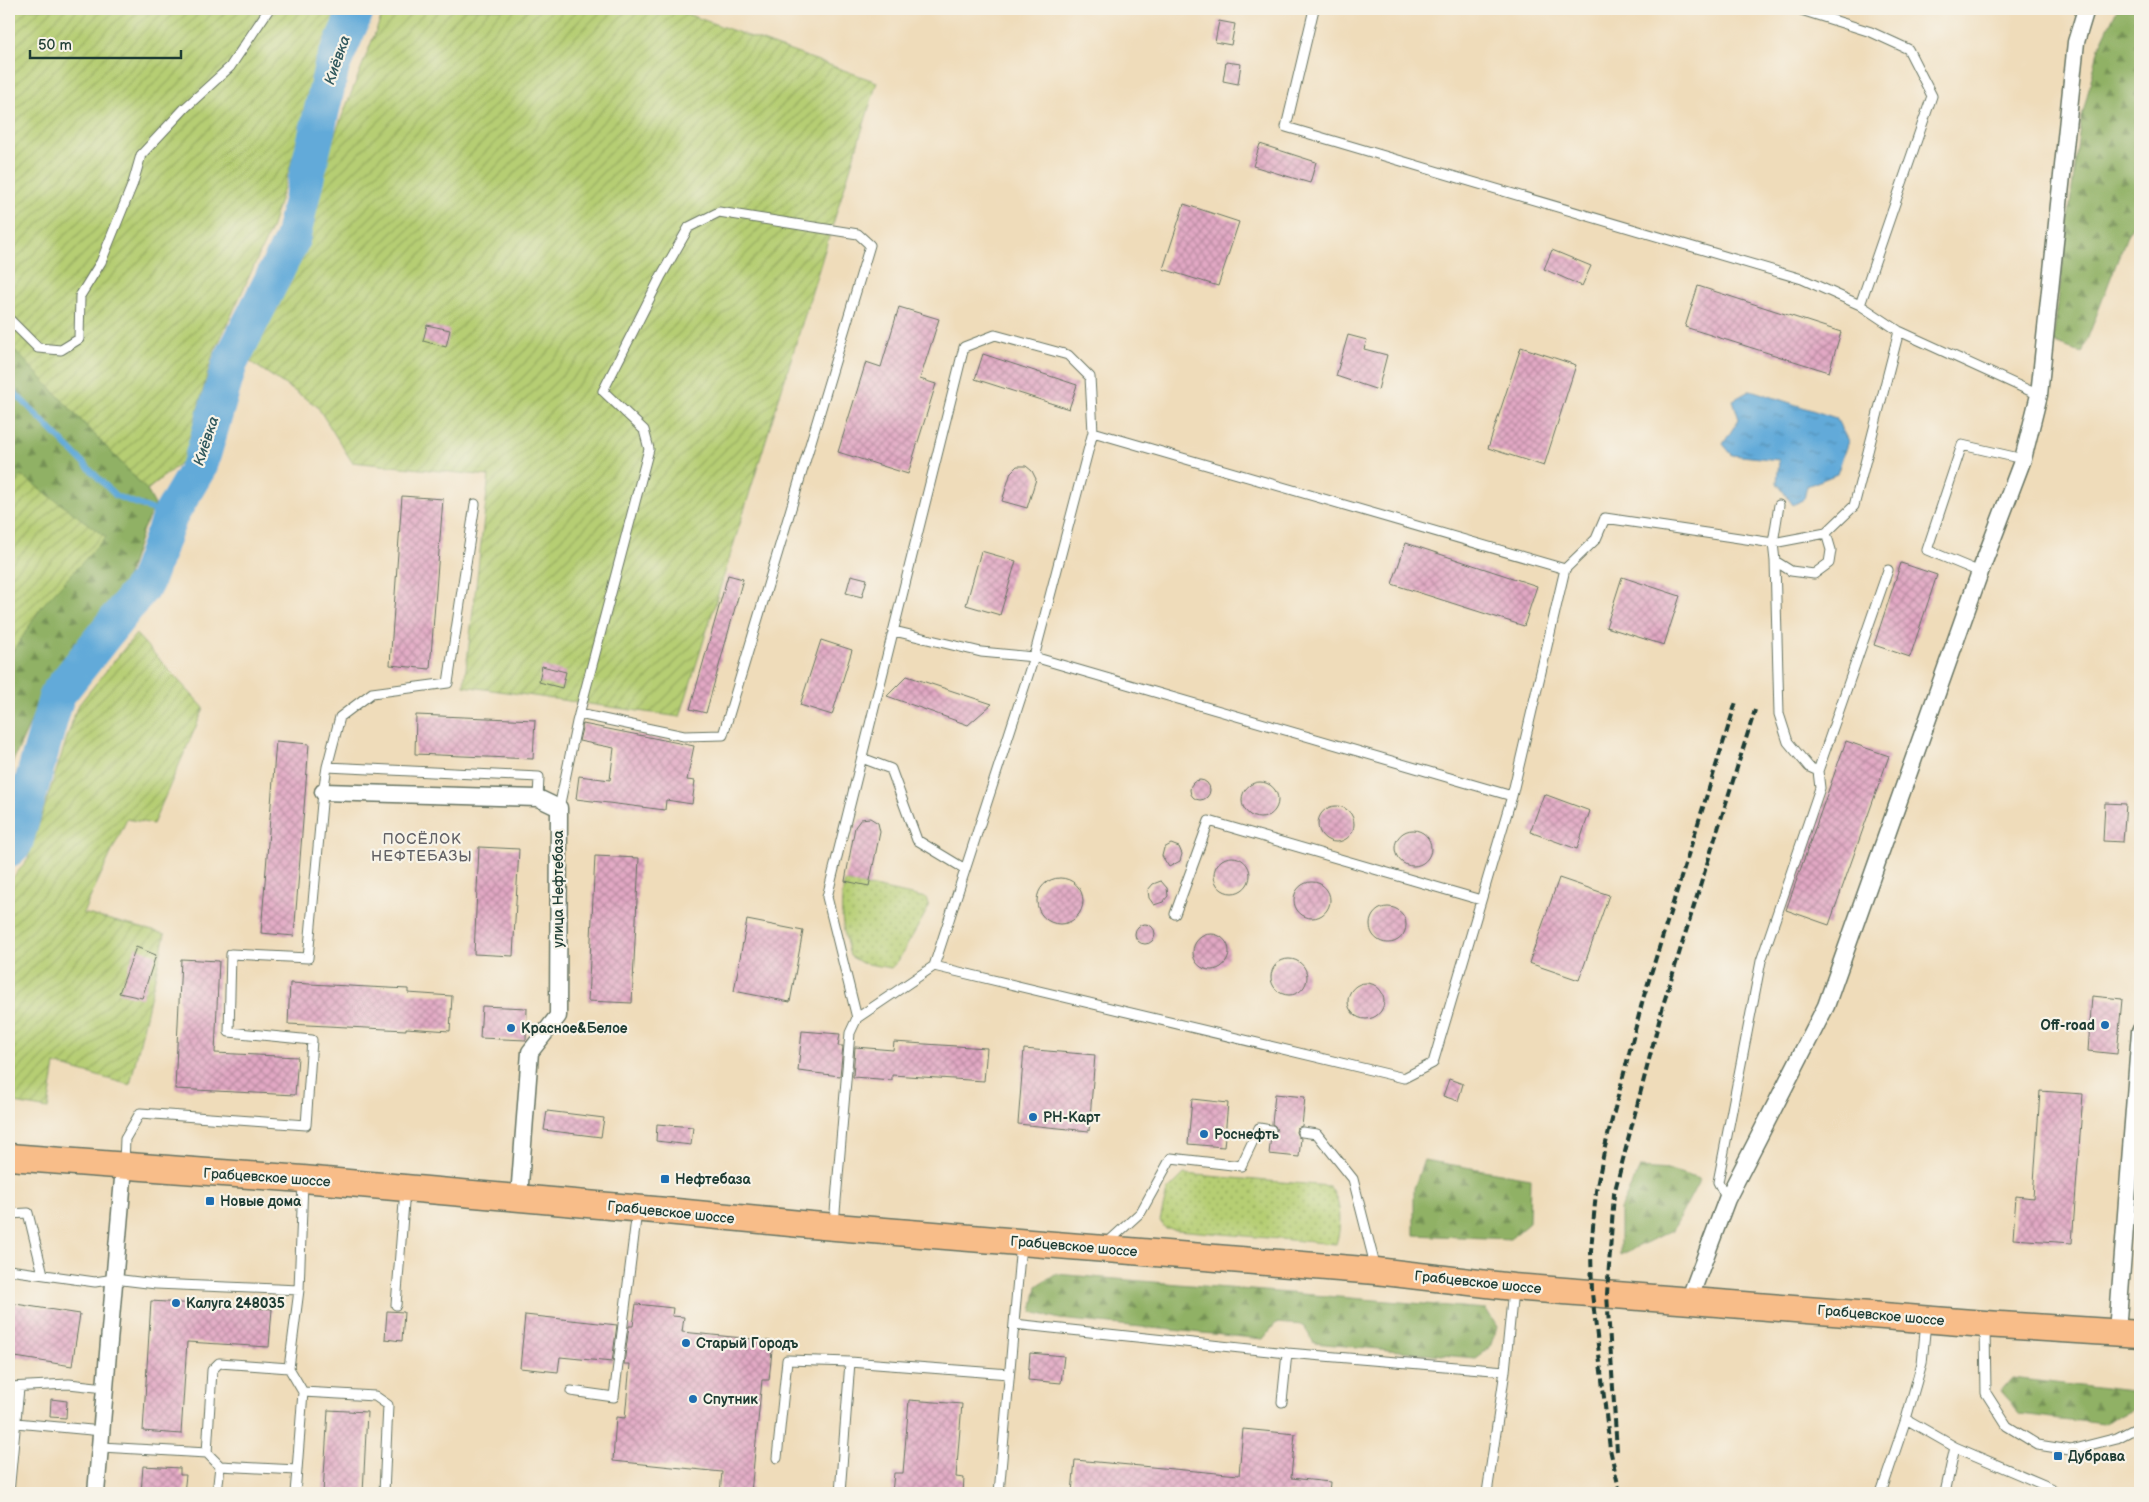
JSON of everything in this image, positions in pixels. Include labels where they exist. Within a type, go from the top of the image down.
[{"type":"main road","name":"Грабцевское шоссе","points":[[9,1157],[519,1197],[834,1226],[1376,1271],[1513,1287],[1985,1324],[2128,1333]]},
{"type":"street","points":[[1689,1300],[1726,1199],[1826,1006],[2022,459],[2039,395],[2076,42],[2086,9]]},
{"type":"street","points":[[323,792],[538,798],[559,808]]},
{"type":"street","name":"улица Нефтебаза","points":[[519,1197],[530,1052],[558,1016],[559,808]]},
{"type":"street","points":[[2128,1333],[2140,1031]]},
{"type":"street","points":[[96,1493],[124,1167]]},
{"type":"lane","points":[[9,320],[38,348],[61,350],[79,339],[80,296],[102,262],[133,183],[141,156],[185,108],[230,67],[269,9]]},
{"type":"lane","points":[[1314,9],[1286,128],[1802,279],[1860,305],[1899,331],[2039,395]]},
{"type":"lane","points":[[1798,9],[1871,32],[1908,48],[1932,96],[1860,305]]},
{"type":"lane","points":[[559,808],[578,714],[649,449],[644,430],[603,391],[661,276],[688,227],[719,212],[858,234],[870,245],[723,735],[684,736],[578,714]]},
{"type":"lane","points":[[934,966],[1404,1078],[1433,1063],[1512,796],[1565,569],[1596,539],[1605,518],[1773,543],[1826,533],[1854,506],[1899,331]]},
{"type":"lane","points":[[834,1226],[850,1033],[857,1018],[934,966],[1034,657],[1093,432],[1090,377],[1068,355],[995,335],[964,347],[827,897],[857,1018]]},
{"type":"lane","points":[[1093,432],[1565,569]]},
{"type":"lane","points":[[1980,572],[1927,550],[1962,445],[2022,459]]},
{"type":"lane","points":[[124,1167],[125,1140],[140,1113],[306,1126],[312,1040],[229,1032],[231,954],[308,958],[323,792],[327,767],[340,716],[372,693],[448,684],[475,504]]},
{"type":"lane","points":[[1779,505],[1773,543],[1779,714],[1788,742],[1809,767],[1818,771]]},
{"type":"lane","points":[[1775,560],[1791,571],[1814,574],[1829,563],[1831,550],[1826,533]]},
{"type":"lane","points":[[1726,1199],[1718,1182],[1762,961],[1820,788],[1818,771],[1888,570]]},
{"type":"lane","points":[[894,631],[981,652],[1034,657],[1512,796]]},
{"type":"lane","points":[[862,758],[892,769],[916,840],[965,869]]},
{"type":"lane","points":[[327,767],[539,777],[538,798]]},
{"type":"lane","points":[[1175,914],[1209,821],[1481,900]]},
{"type":"lane","points":[[1101,1249],[1141,1212],[1171,1158],[1241,1166],[1260,1128],[1271,1130]]},
{"type":"lane","points":[[1302,1132],[1317,1134],[1353,1179],[1376,1271]]},
{"type":"lane","points":[[295,1493],[303,1392],[290,1368],[299,1290],[303,1179]]},
{"type":"lane","points":[[396,1305],[405,1188]]},
{"type":"lane","points":[[570,1391],[614,1397],[638,1208]]},
{"type":"lane","points":[[9,1214],[28,1213],[43,1274]]},
{"type":"lane","points":[[999,1493],[1021,1242]]},
{"type":"lane","points":[[9,1270],[95,1282],[114,1279],[156,1284],[299,1290]]},
{"type":"lane","points":[[1487,1493],[1506,1371],[1513,1287]]},
{"type":"lane","points":[[1881,1493],[1906,1420],[1922,1363],[1926,1319]]},
{"type":"lane","points":[[1014,1324],[1287,1353],[1506,1371]]},
{"type":"lane","points":[[1985,1324],[1986,1393],[2007,1426],[2038,1445],[2070,1450],[2118,1438],[2140,1426]]},
{"type":"lane","points":[[1282,1402],[1287,1353]]},
{"type":"lane","points":[[777,1458],[786,1360],[850,1362],[1009,1374]]},
{"type":"lane","points":[[840,1493],[850,1362]]},
{"type":"lane","points":[[207,1453],[212,1370],[220,1363],[290,1368]]},
{"type":"lane","points":[[9,1387],[69,1384],[105,1388]]},
{"type":"lane","points":[[9,1493],[19,1388]]},
{"type":"lane","points":[[303,1392],[375,1396],[388,1405],[384,1493]]},
{"type":"lane","points":[[1906,1420],[1955,1447],[2051,1488],[2050,1493]]},
{"type":"lane","points":[[16,1423],[101,1439],[207,1453],[220,1466],[297,1470]]},
{"type":"lane","points":[[1945,1493],[1955,1447]]},
{"type":"lane","points":[[217,1493],[220,1466]]},
{"type":"green space","points":[[9,9],[338,9],[271,229],[212,357],[184,460],[147,490],[9,344]]},
{"type":"green space","points":[[382,9],[673,9],[877,82],[680,717],[464,686],[489,476],[352,462],[317,406],[246,359],[381,18]]},
{"type":"green space","points":[[2117,9],[2140,9],[2140,214],[2128,233],[2082,353],[2053,342],[2080,125],[2099,47]]},
{"type":"green space","points":[[9,344],[147,490],[155,505],[143,529],[126,581],[51,677],[9,770]]},
{"type":"green space","points":[[21,475],[106,537],[42,606],[9,658],[9,492]]},
{"type":"green space","points":[[136,634],[204,708],[153,824],[127,819],[83,913],[165,934],[130,1085],[55,1064],[48,1109],[9,1102],[9,882],[27,861],[77,707]]},
{"type":"green space","points":[[845,881],[926,898],[929,907],[898,961],[891,968],[862,963],[850,956],[842,919]]},
{"type":"green space","points":[[1424,1160],[1530,1178],[1529,1223],[1510,1239],[1414,1235],[1414,1188]]},
{"type":"green space","points":[[1640,1168],[1670,1170],[1700,1179],[1673,1230],[1620,1255],[1620,1209]]},
{"type":"green space","points":[[1184,1174],[1329,1186],[1339,1206],[1340,1214],[1336,1244],[1166,1229],[1160,1221],[1167,1191]]},
{"type":"green space","points":[[1055,1274],[1486,1309],[1497,1327],[1490,1347],[1475,1358],[1314,1343],[1303,1325],[1276,1323],[1263,1339],[1060,1319],[1032,1312],[1037,1286]]},
{"type":"green space","points":[[2012,1378],[2140,1393],[2140,1406],[2103,1424],[2020,1414],[2000,1392]]},
{"type":"water","points":[[1751,390],[1836,418],[1848,441],[1837,474],[1807,486],[1804,499],[1793,505],[1777,483],[1779,460],[1732,455],[1723,444],[1739,419],[1733,400]]},
{"type":"building","points":[[1219,21],[1235,24],[1231,45],[1215,42]]},
{"type":"building","points":[[1226,62],[1241,64],[1238,84],[1223,81]]},
{"type":"building","points":[[1260,144],[1316,162],[1310,183],[1253,166]]},
{"type":"building","points":[[1184,204],[1239,222],[1218,286],[1163,269]]},
{"type":"building","points":[[1552,250],[1591,266],[1582,286],[1544,269]]},
{"type":"building","points":[[1698,286],[1841,332],[1829,372],[1685,327]]},
{"type":"building","points":[[899,307],[939,319],[920,379],[936,384],[908,474],[838,452],[866,362],[881,367]]},
{"type":"building","points":[[427,325],[450,330],[446,347],[423,341]]},
{"type":"building","points":[[1348,335],[1367,340],[1364,349],[1387,355],[1378,390],[1336,376]]},
{"type":"building","points":[[1521,347],[1576,365],[1544,466],[1488,448]]},
{"type":"building","points":[[983,354],[1077,385],[1069,409],[975,379]]},
{"type":"building","points":[[1017,466],[1026,466],[1032,471],[1036,479],[1027,508],[1002,501],[1011,472]]},
{"type":"building","points":[[402,496],[443,499],[430,669],[390,665]]},
{"type":"building","points":[[1406,543],[1537,586],[1524,626],[1392,584]]},
{"type":"building","points":[[981,551],[1016,561],[1000,615],[966,605]]},
{"type":"building","points":[[1901,563],[1937,575],[1910,657],[1874,645]]},
{"type":"building","points":[[728,575],[743,579],[706,713],[690,709]]},
{"type":"building","points":[[851,575],[867,579],[862,597],[846,593]]},
{"type":"building","points":[[1622,577],[1680,596],[1664,645],[1606,627]]},
{"type":"building","points":[[821,640],[852,650],[832,715],[800,705]]},
{"type":"building","points":[[542,666],[566,672],[562,688],[539,682]]},
{"type":"building","points":[[907,676],[992,704],[968,725],[887,696]]},
{"type":"building","points":[[416,715],[535,720],[533,759],[415,754]]},
{"type":"building","points":[[583,724],[694,746],[687,780],[695,781],[692,804],[666,800],[665,810],[576,799],[579,776],[610,780],[614,748],[579,741]]},
{"type":"building","points":[[276,741],[309,744],[294,936],[261,933]]},
{"type":"building","points":[[1846,741],[1889,756],[1829,925],[1786,910]]},
{"type":"building","points":[[1200,780],[1207,783],[1210,790],[1207,797],[1200,800],[1193,797],[1190,790],[1193,783]]},
{"type":"building","points":[[1260,782],[1273,787],[1278,800],[1273,813],[1260,818],[1247,813],[1242,800],[1247,787]]},
{"type":"building","points":[[1544,794],[1590,811],[1577,849],[1530,832]]},
{"type":"building","points":[[2105,803],[2126,804],[2123,842],[2103,841]]},
{"type":"building","points":[[1336,806],[1349,811],[1354,824],[1349,837],[1336,842],[1323,837],[1318,824],[1323,811]]},
{"type":"building","points":[[870,818],[878,823],[880,832],[869,886],[845,881],[855,827],[861,819]]},
{"type":"building","points":[[1413,830],[1426,835],[1431,848],[1426,861],[1413,866],[1400,861],[1395,848],[1400,835]]},
{"type":"building","points":[[1171,844],[1179,847],[1182,854],[1180,861],[1169,867],[1162,856],[1164,848]]},
{"type":"building","points":[[479,847],[519,849],[513,956],[474,954]]},
{"type":"building","points":[[595,856],[639,858],[632,1003],[588,1001]]},
{"type":"building","points":[[1232,857],[1245,862],[1250,875],[1245,888],[1232,893],[1219,888],[1214,875],[1219,862]]},
{"type":"building","points":[[1060,878],[1073,882],[1079,888],[1083,901],[1079,914],[1073,920],[1060,924],[1047,920],[1041,914],[1037,901],[1041,888],[1047,882]]},
{"type":"building","points":[[1559,878],[1609,895],[1579,980],[1529,963]]},
{"type":"building","points":[[1161,881],[1167,888],[1168,896],[1163,902],[1154,905],[1149,898],[1148,890],[1153,884]]},
{"type":"building","points":[[1312,882],[1325,887],[1330,900],[1325,913],[1312,918],[1299,913],[1294,900],[1299,887]]},
{"type":"building","points":[[1388,907],[1401,912],[1406,925],[1401,938],[1388,943],[1375,938],[1370,925],[1375,912]]},
{"type":"building","points":[[747,920],[803,931],[790,1002],[734,991]]},
{"type":"building","points":[[1141,924],[1149,924],[1155,930],[1155,938],[1149,944],[1141,944],[1135,938],[1135,930]]},
{"type":"building","points":[[1211,934],[1224,939],[1229,952],[1224,965],[1211,970],[1198,965],[1193,952],[1198,939]]},
{"type":"building","points":[[136,947],[156,955],[142,998],[119,993]]},
{"type":"building","points":[[181,959],[219,961],[215,1053],[298,1057],[295,1095],[175,1089]]},
{"type":"building","points":[[1289,959],[1302,964],[1307,977],[1302,990],[1289,995],[1276,990],[1271,977],[1276,964]]},
{"type":"building","points":[[290,983],[408,989],[408,993],[452,996],[450,1031],[288,1024]]},
{"type":"building","points":[[1366,983],[1379,988],[1384,1001],[1379,1014],[1366,1019],[1353,1014],[1348,1001],[1353,988]]},
{"type":"building","name":"Off-road","points":[[2092,996],[2122,999],[2117,1054],[2088,1051]]},
{"type":"building","points":[[482,1006],[527,1008],[526,1040],[480,1038]]},
{"type":"building","points":[[802,1031],[840,1034],[838,1046],[843,1046],[840,1076],[798,1071]]},
{"type":"building","points":[[894,1042],[987,1048],[984,1081],[892,1075],[892,1080],[853,1077],[855,1047],[893,1050]]},
{"type":"building","points":[[1024,1049],[1095,1055],[1089,1131],[1018,1124]]},
{"type":"building","points":[[1449,1079],[1463,1084],[1458,1101],[1443,1096]]},
{"type":"building","points":[[2040,1091],[2083,1094],[2072,1243],[2013,1239],[2016,1196],[2033,1198]]},
{"type":"building","points":[[1275,1094],[1305,1097],[1302,1126],[1297,1128],[1296,1132],[1298,1137],[1301,1138],[1299,1157],[1269,1154],[1271,1136],[1277,1131],[1272,1124]]},
{"type":"building","points":[[1192,1099],[1228,1103],[1224,1147],[1188,1144]]},
{"type":"building","points":[[547,1111],[604,1118],[601,1137],[544,1130]]},
{"type":"building","points":[[657,1124],[693,1127],[691,1145],[656,1141]]},
{"type":"building","points":[[151,1301],[272,1309],[269,1347],[187,1342],[181,1434],[143,1431]]},
{"type":"building","points":[[9,1303],[80,1314],[72,1366],[9,1356]]},
{"type":"building","name":"Спутник","points":[[636,1304],[673,1308],[672,1316],[684,1317],[682,1332],[773,1341],[769,1380],[762,1380],[751,1493],[720,1493],[722,1472],[613,1461],[616,1417],[625,1418],[630,1364],[624,1364],[629,1326],[633,1326]]},
{"type":"building","points":[[387,1311],[404,1312],[402,1341],[385,1339]]},
{"type":"building","points":[[525,1315],[617,1325],[612,1362],[560,1357],[558,1372],[520,1368]]},
{"type":"building","points":[[1030,1353],[1064,1356],[1061,1383],[1028,1380]]},
{"type":"building","points":[[51,1399],[67,1401],[66,1418],[50,1417]]},
{"type":"building","points":[[909,1400],[962,1404],[956,1477],[964,1478],[963,1493],[892,1493],[894,1473],[903,1473]]},
{"type":"building","points":[[328,1410],[367,1412],[363,1493],[323,1493]]},
{"type":"building","points":[[1243,1429],[1295,1434],[1291,1478],[1330,1482],[1329,1493],[1072,1493],[1075,1460],[1239,1475]]},
{"type":"building","points":[[143,1466],[180,1468],[180,1475],[186,1475],[184,1493],[141,1493]]},
{"type":"waterway","name":"Киёвка","points":[[9,849],[15,843],[57,695],[146,582],[170,516],[200,465],[230,363],[292,240],[332,66],[357,9]]},
{"type":"waterway","points":[[9,387],[116,496],[170,516]]},
{"type":"railway","points":[[1620,1493],[1610,1449],[1592,1293],[1591,1251],[1596,1191],[1605,1147],[1643,999],[1736,702]]},
{"type":"railway","points":[[1617,1451],[1607,1294],[1614,1194],[1664,1002],[1755,710]]},
{"type":"place","name":"Off-road","points":[[2105,1025]]},
{"type":"place","name":"Красное&Белое","points":[[511,1028]]},
{"type":"place","name":"РН-Карт","points":[[1033,1117]]},
{"type":"place","name":"Роснефть","points":[[1204,1134]]},
{"type":"place","name":"Нефтебаза","points":[[665,1179]]},
{"type":"place","name":"Новые дома","points":[[210,1201]]},
{"type":"place","name":"Калуга 248035","points":[[176,1303]]},
{"type":"place","name":"Старый Городъ","points":[[686,1343]]},
{"type":"place","name":"Спутник","points":[[693,1399]]},
{"type":"place","name":"Дубрава","points":[[2058,1456]]},
{"type":"district","name":"ПОСЁЛОК НЕФТЕБАЗЫ","points":[[422,848]]}]
